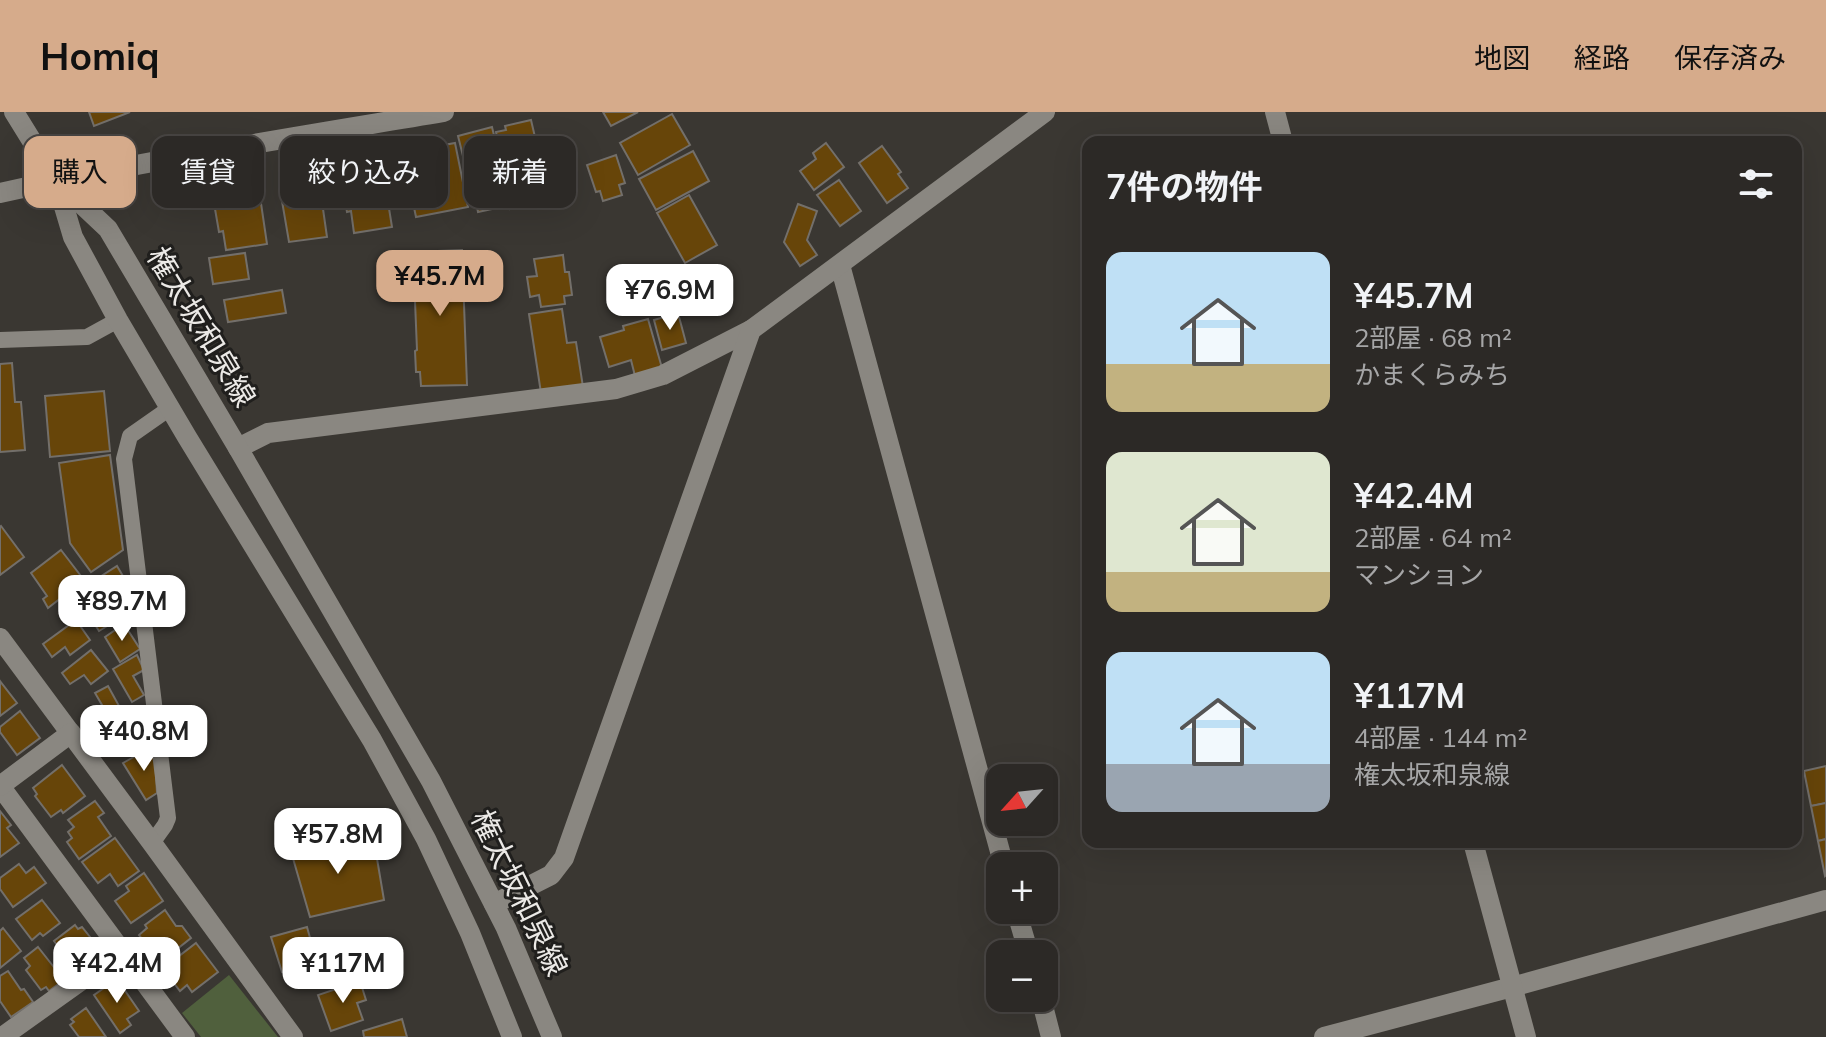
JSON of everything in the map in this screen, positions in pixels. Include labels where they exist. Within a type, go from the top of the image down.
[{"type":"street","points":[[14,112],[29,136]]},
{"type":"street","points":[[136,165],[444,112]]},
{"type":"street","points":[[238,448],[268,433],[616,389],[663,375],[751,330],[1045,112]]},
{"type":"street","points":[[1275,112],[1281,136]]},
{"type":"street","points":[[0,193],[24,187]]},
{"type":"street","name":"権太坂和泉線","points":[[64,208],[73,237],[118,320],[372,740],[419,827],[470,933],[512,1037]]},
{"type":"street","name":"権太坂和泉線","points":[[86,208],[108,229],[431,781],[494,904],[552,1037]]},
{"type":"street","points":[[840,265],[1000,852]]},
{"type":"street","points":[[494,904],[551,875],[564,858],[751,330]]},
{"type":"street","points":[[0,638],[293,1037]]},
{"type":"street","points":[[71,733],[0,786],[185,1037]]},
{"type":"street","points":[[1475,848],[1526,1037]]},
{"type":"street","points":[[1324,1037],[1826,900]]},
{"type":"street","points":[[2,1037],[121,952]]},
{"type":"street","points":[[1045,1012],[1051,1037]]},
{"type":"lane","points":[[0,340],[87,337],[118,320]]},
{"type":"lane","points":[[152,843],[168,818],[124,459],[130,436],[170,408]]},
{"type":"green space","points":[[229,975],[278,1037],[201,1037],[182,1013]]},
{"type":"building","points":[[89,112],[130,112],[94,126]]},
{"type":"building","points":[[603,112],[638,112],[611,126]]},
{"type":"building","points":[[672,114],[690,145],[638,175],[620,143]]},
{"type":"building","points":[[531,120],[535,136],[497,136],[496,132],[506,130],[505,126]]},
{"type":"building","points":[[492,127],[494,136],[464,136],[464,160],[458,136]]},
{"type":"building","points":[[455,143],[464,187],[464,208],[416,217],[414,208],[448,208],[448,144]]},
{"type":"building","points":[[826,143],[844,167],[814,190],[800,171],[816,159],[813,153]]},
{"type":"building","points":[[882,146],[901,172],[898,174],[908,188],[887,203],[859,163]]},
{"type":"building","points":[[693,151],[709,181],[656,210],[639,179]]},
{"type":"building","points":[[616,155],[625,183],[619,185],[622,195],[603,201],[600,191],[596,192],[587,165]]},
{"type":"building","points":[[839,180],[861,211],[840,226],[817,195]]},
{"type":"building","points":[[689,195],[717,245],[685,263],[657,213]]},
{"type":"building","points":[[798,204],[817,211],[807,240],[817,255],[800,266],[784,242]]},
{"type":"building","points":[[262,208],[267,244],[226,250],[215,209]]},
{"type":"building","points":[[283,208],[323,208],[327,237],[289,242]]},
{"type":"building","points":[[346,208],[389,208],[392,227],[354,233],[351,211],[347,212]]},
{"type":"building","points":[[462,250],[467,385],[421,386],[420,372],[416,372],[413,252]]},
{"type":"building","points":[[245,253],[249,279],[213,284],[209,258]]},
{"type":"building","points":[[563,255],[572,295],[564,296],[565,304],[541,307],[539,295],[530,297],[527,277],[537,276],[534,259]]},
{"type":"building","points":[[282,290],[286,313],[228,322],[224,300]]},
{"type":"building","points":[[562,309],[567,343],[576,342],[583,387],[541,393],[529,314]]},
{"type":"building","points":[[678,313],[686,343],[662,350],[654,320]]},
{"type":"building","points":[[648,319],[662,368],[635,376],[631,360],[609,367],[600,337]]},
{"type":"building","points":[[12,363],[15,402],[21,402],[25,450],[0,452],[0,364]]},
{"type":"building","points":[[104,391],[110,451],[50,457],[45,396]]},
{"type":"building","points":[[110,455],[123,550],[91,572],[70,543],[59,463]]},
{"type":"building","points":[[0,527],[24,557],[0,575]]},
{"type":"building","points":[[61,550],[84,580],[48,608],[43,599],[47,596],[31,573]]},
{"type":"building","points":[[117,566],[130,588],[116,597],[127,614],[99,631],[75,593]]},
{"type":"building","points":[[76,620],[90,640],[70,655],[65,647],[52,657],[43,644]]},
{"type":"building","points":[[124,624],[140,649],[120,662],[105,637]]},
{"type":"building","points":[[91,650],[108,671],[91,684],[84,675],[70,684],[62,673]]},
{"type":"building","points":[[137,655],[144,670],[133,676],[144,695],[132,702],[113,669]]},
{"type":"building","points":[[0,681],[17,703],[0,716]]},
{"type":"building","points":[[108,686],[124,715],[96,733],[86,714],[102,705],[95,693]]},
{"type":"building","points":[[20,711],[40,738],[17,755],[0,732],[0,727]]},
{"type":"building","points":[[150,748],[155,758],[157,793],[146,800],[123,763]]},
{"type":"building","points":[[62,765],[85,796],[63,813],[61,810],[51,817],[35,796],[37,794],[33,788]]},
{"type":"building","points":[[1826,766],[1826,803],[1811,806],[1804,771]]},
{"type":"building","points":[[95,801],[104,813],[98,817],[111,836],[79,859],[67,842],[72,838],[68,832],[74,827],[68,820]]},
{"type":"building","points":[[1826,803],[1826,839],[1818,841],[1811,806]]},
{"type":"building","points":[[0,811],[11,825],[7,828],[19,843],[0,857]]},
{"type":"building","points":[[115,838],[139,871],[118,886],[110,874],[98,883],[82,862]]},
{"type":"building","points":[[1826,839],[1826,875],[1825,876],[1818,841]]},
{"type":"building","points":[[374,841],[384,900],[310,917],[290,848]]},
{"type":"building","points":[[19,864],[26,873],[34,867],[46,883],[13,907],[0,889],[0,878]]},
{"type":"building","points":[[144,873],[163,901],[131,923],[115,901],[129,891],[126,886]]},
{"type":"building","points":[[42,900],[60,923],[32,940],[16,919]]},
{"type":"building","points":[[165,910],[176,926],[182,926],[191,938],[172,953],[167,946],[155,955],[139,935],[147,928],[145,925]]},
{"type":"building","points":[[75,925],[78,929],[82,927],[98,947],[73,966],[54,941]]},
{"type":"building","points":[[307,927],[324,975],[290,985],[286,971],[282,972],[271,937]]},
{"type":"building","points":[[3,928],[21,951],[0,968],[0,931]]},
{"type":"building","points":[[196,943],[218,972],[192,992],[187,985],[180,991],[166,973],[177,965],[174,960]]},
{"type":"building","points":[[38,947],[64,980],[49,991],[46,987],[41,990],[26,970],[30,966],[24,958]]},
{"type":"building","points":[[8,971],[33,1002],[11,1017],[0,1001],[0,976]]},
{"type":"building","points":[[117,979],[139,1011],[127,1019],[131,1025],[120,1033],[94,995]]},
{"type":"building","points":[[360,981],[366,1000],[357,1003],[363,1020],[331,1031],[318,995]]},
{"type":"building","points":[[86,1008],[106,1037],[79,1037],[70,1025],[74,1022],[71,1019]]},
{"type":"building","points":[[402,1019],[407,1037],[364,1037],[363,1031]]}]
